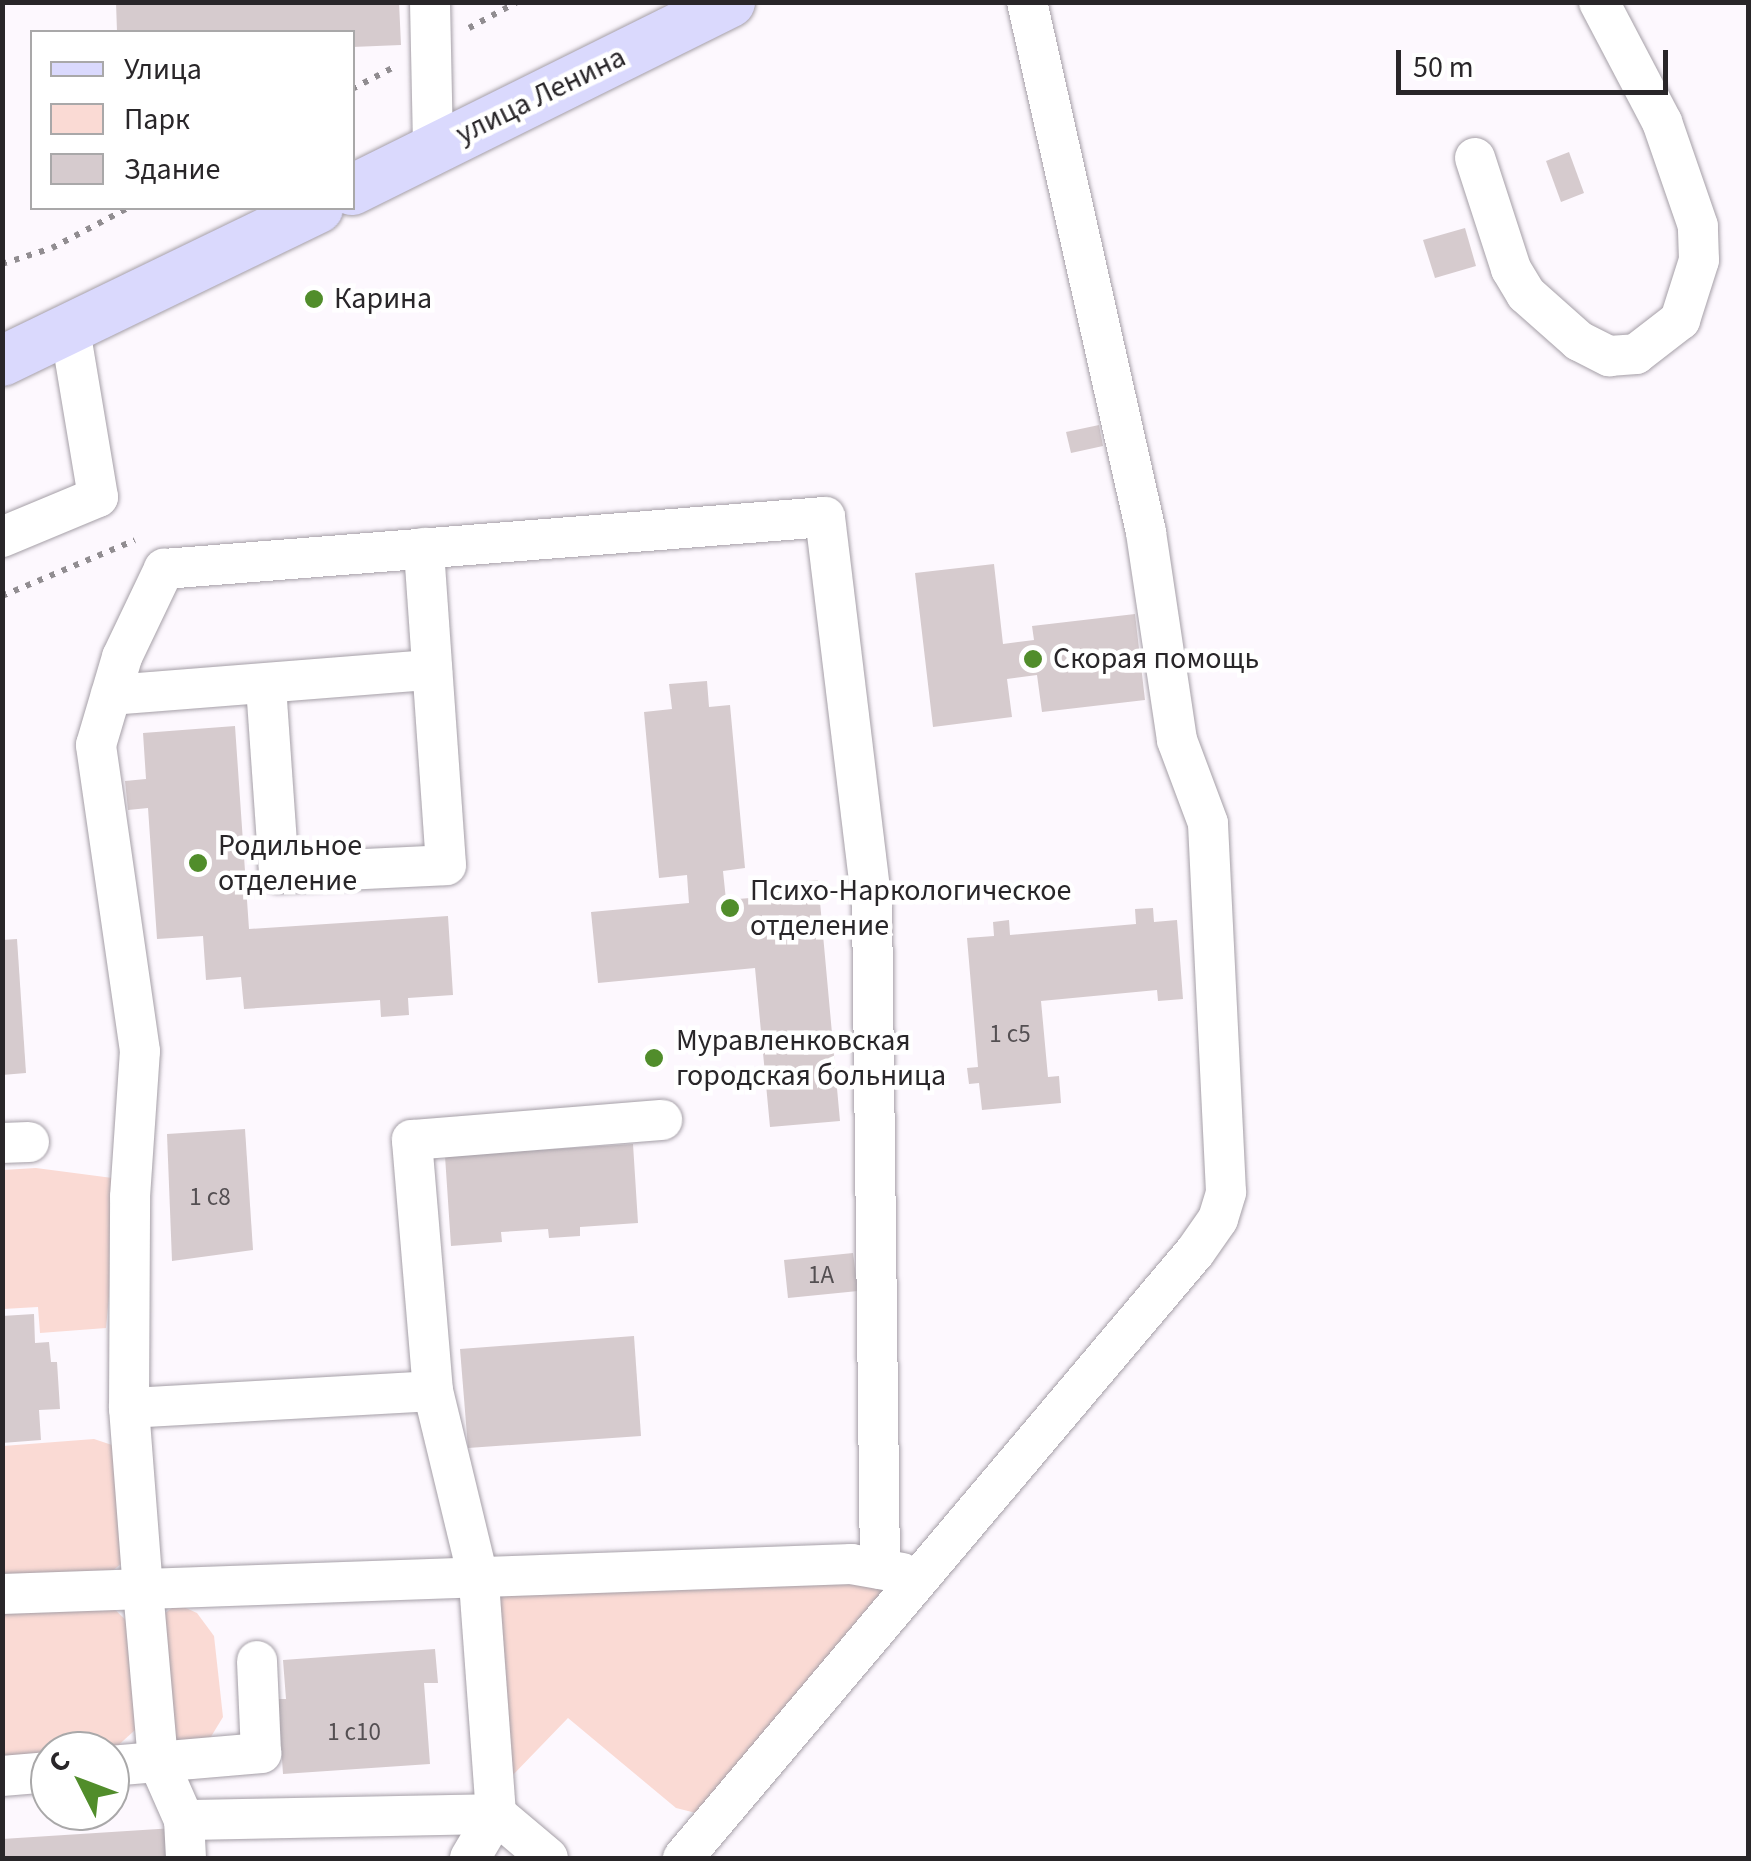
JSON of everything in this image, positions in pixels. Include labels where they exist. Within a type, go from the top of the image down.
[{"type":"main road","name":"улица Ленина","points":[[355,188],[730,2]]},
{"type":"main road","points":[[2,362],[314,210]]},
{"type":"lane","points":[[430,2],[432,150]]},
{"type":"lane","points":[[683,1858],[1195,1252],[1218,1219],[1229,1156],[1208,823],[1177,740],[1146,532],[1027,2]]},
{"type":"lane","points":[[1475,158],[1511,269],[1526,294],[1579,342],[1609,356],[1636,354],[1680,320],[1699,260],[1698,226],[1662,122],[1599,2]]},
{"type":"lane","points":[[2,537],[98,497],[70,330]]},
{"type":"lane","points":[[548,1858],[496,1814],[185,1839],[158,1761],[129,1408],[130,1197],[140,1051],[96,745],[140,610],[164,569],[825,516],[872,904],[880,1569]]},
{"type":"lane","points":[[266,686],[279,873],[446,864],[424,548]]},
{"type":"lane","points":[[111,694],[266,686],[432,670]]},
{"type":"lane","points":[[470,1858],[496,1814],[479,1581],[432,1391],[412,1140],[662,1120]]},
{"type":"lane","points":[[129,1408],[432,1391]]},
{"type":"lane","points":[[2,1594],[479,1581],[851,1564],[923,1576]]},
{"type":"lane","points":[[130,1764],[260,1753],[257,1661]]},
{"type":"lane","points":[[2,1776],[30,1774]]},
{"type":"path","points":[[2,264],[52,248],[124,210]]},
{"type":"path","points":[[2,596],[135,540]]},
{"type":"green space","points":[[36,1168],[120,1179],[106,1328],[40,1333],[38,1307],[3,1309],[3,1170]]},
{"type":"green space","points":[[94,1439],[115,1446],[122,1563],[111,1572],[3,1582],[3,1446]]},
{"type":"green space","points":[[864,1576],[882,1591],[696,1813],[676,1808],[568,1718],[509,1779],[497,1591]]},
{"type":"green space","points":[[177,1604],[197,1613],[214,1636],[223,1717],[209,1740],[174,1740],[160,1617]]},
{"type":"green space","points":[[112,1607],[130,1624],[135,1730],[130,1735],[130,1731],[30,1731],[30,1756],[3,1757],[3,1613]]},
{"type":"building","points":[[116,2],[399,2],[401,45],[355,47],[355,30],[117,30]]},
{"type":"building","points":[[1569,152],[1584,193],[1561,202],[1546,161]]},
{"type":"building","points":[[1465,228],[1476,266],[1435,278],[1423,240]]},
{"type":"building","points":[[1099,425],[1103,446],[1071,453],[1066,432]]},
{"type":"building","name":"Скорая помощь","points":[[994,564],[1003,644],[1034,640],[1032,626],[1135,614],[1145,700],[1042,712],[1037,675],[1007,679],[1012,717],[933,727],[915,573]]},
{"type":"building","name":"Психо-Наркологическое отделение","points":[[707,681],[709,707],[730,705],[745,868],[723,871],[726,900],[750,898],[749,886],[818,880],[840,1121],[770,1127],[755,968],[598,983],[591,912],[689,903],[687,875],[659,878],[644,712],[672,709],[669,684]]},
{"type":"building","name":"Родильное отделение","points":[[235,726],[249,929],[448,916],[453,995],[408,998],[409,1015],[381,1017],[380,1000],[244,1009],[241,977],[206,980],[203,936],[157,939],[148,808],[128,810],[125,781],[146,779],[143,733]]},
{"type":"building","points":[[1153,908],[1154,922],[1177,920],[1183,999],[1158,1001],[1157,990],[1041,1001],[1048,1077],[1059,1076],[1061,1103],[982,1110],[979,1083],[969,1084],[967,1068],[978,1067],[967,938],[994,936],[993,922],[1009,920],[1010,935],[1136,924],[1135,909]]},
{"type":"building","points":[[17,939],[26,1073],[2,1075],[2,940]]},
{"type":"building","points":[[245,1129],[253,1250],[172,1261],[167,1134]]},
{"type":"building","points":[[633,1144],[638,1223],[580,1227],[580,1236],[549,1238],[548,1229],[501,1232],[502,1242],[451,1246],[445,1156]]},
{"type":"building","points":[[853,1253],[858,1291],[788,1298],[784,1260]]},
{"type":"building","points":[[34,1314],[35,1343],[49,1342],[51,1362],[57,1362],[60,1409],[39,1410],[41,1440],[2,1443],[2,1316]]},
{"type":"building","points":[[634,1336],[641,1436],[468,1448],[460,1349]]},
{"type":"building","points":[[435,1649],[438,1683],[424,1683],[430,1764],[283,1774],[278,1699],[286,1699],[283,1660]]},
{"type":"building","points":[[174,1828],[176,1858],[2,1858],[2,1839]]},
{"type":"place","name":"Карина","points":[[314,299]]},
{"type":"place","name":"Скорая помощь","points":[[1033,659]]},
{"type":"place","name":"Родильное отделение","points":[[198,863]]},
{"type":"place","name":"Психо-Наркологическое отделение","points":[[730,908]]},
{"type":"place","name":"Муравленковская городская больница","points":[[654,1058]]}]
